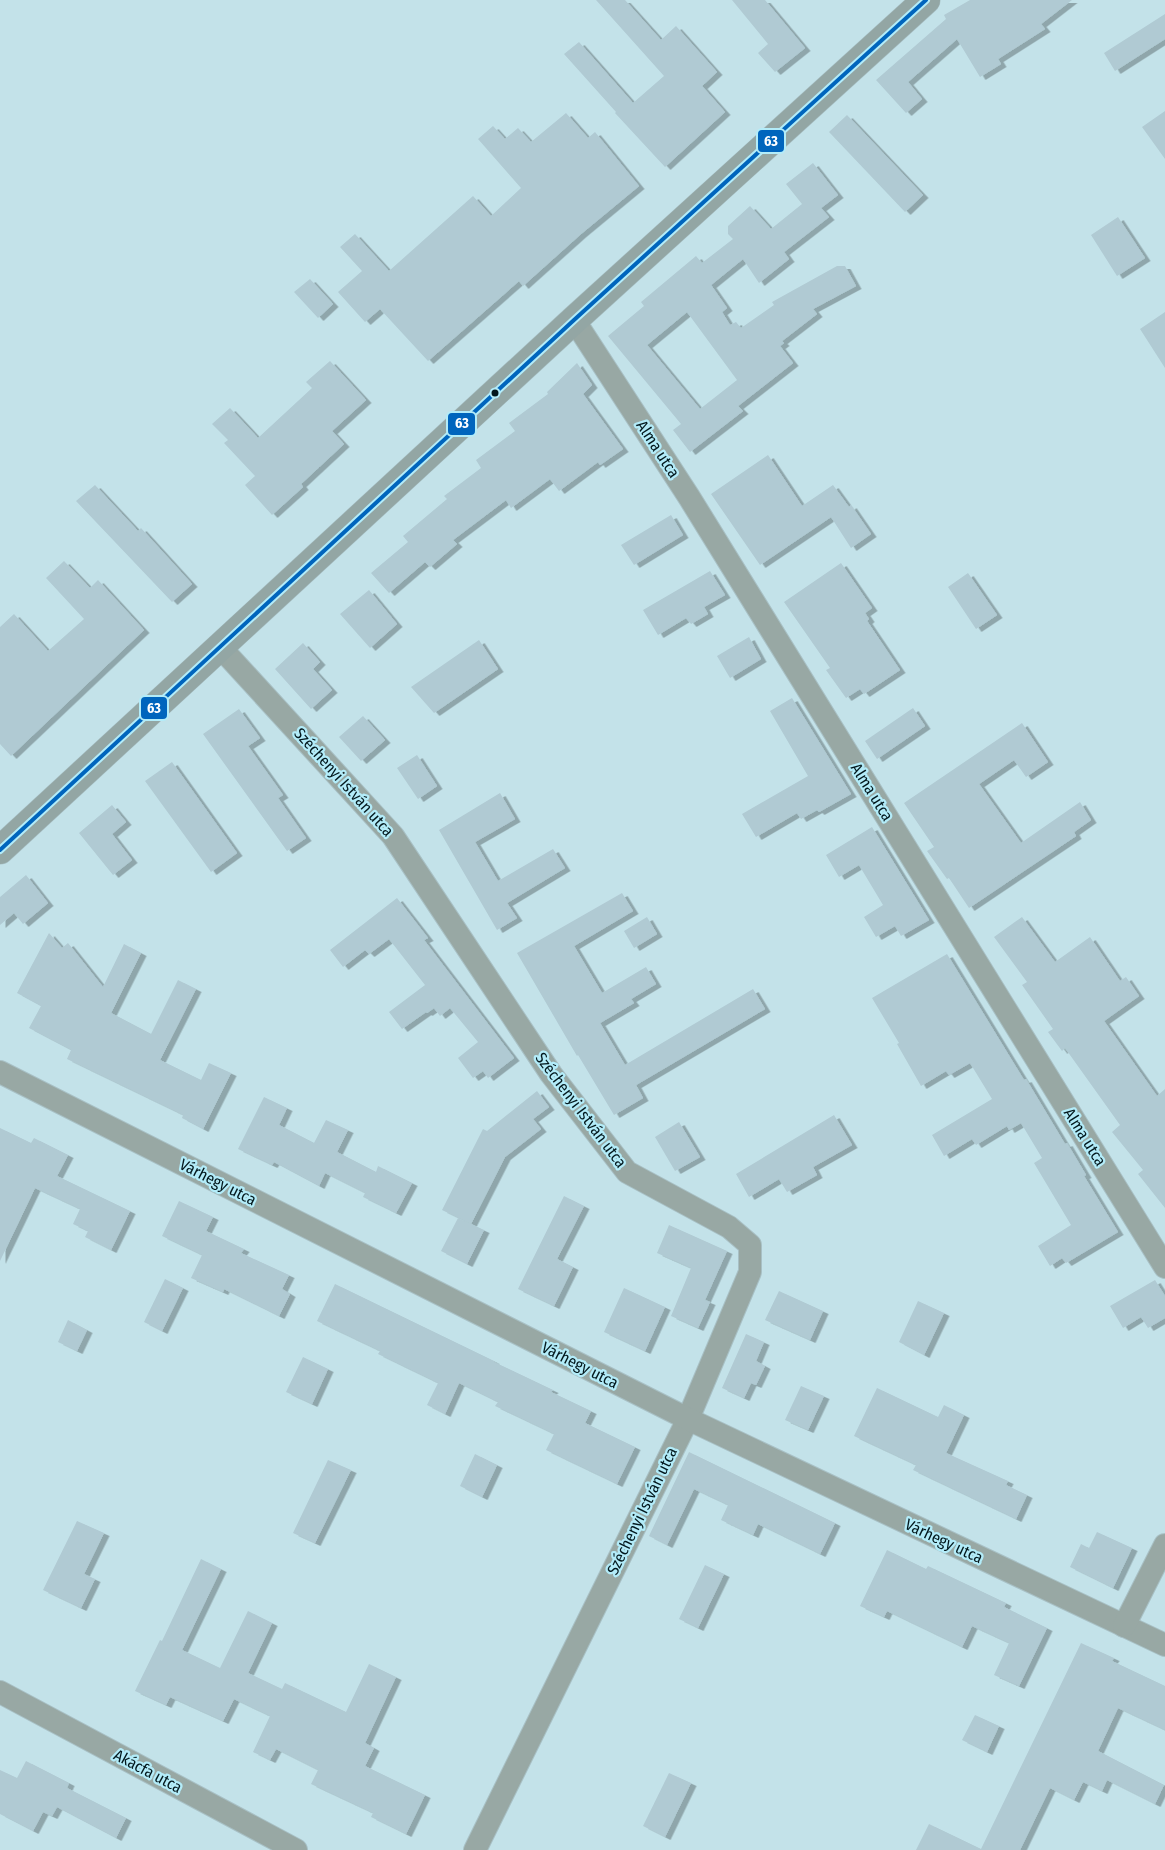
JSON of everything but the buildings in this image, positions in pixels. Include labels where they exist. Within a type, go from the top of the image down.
[{"type":"street","points":[[0,850],[574,320],[926,0]]},
{"type":"street","name":"Alma utca","points":[[574,320],[689,497],[1165,1267]]},
{"type":"street","name":"Széchenyi István utca","points":[[220,647],[393,836],[551,1074],[627,1172],[728,1227],[750,1245],[750,1272],[688,1419],[475,1850]]},
{"type":"street","name":"Várhegy utca","points":[[0,1072],[688,1419],[1165,1646]]},
{"type":"street","points":[[1124,1626],[1165,1545]]},
{"type":"street","name":"Akácfa utca","points":[[0,1692],[296,1850]]},
{"type":"transit line","name":"63","points":[[0,850],[574,320],[926,0]]}]
